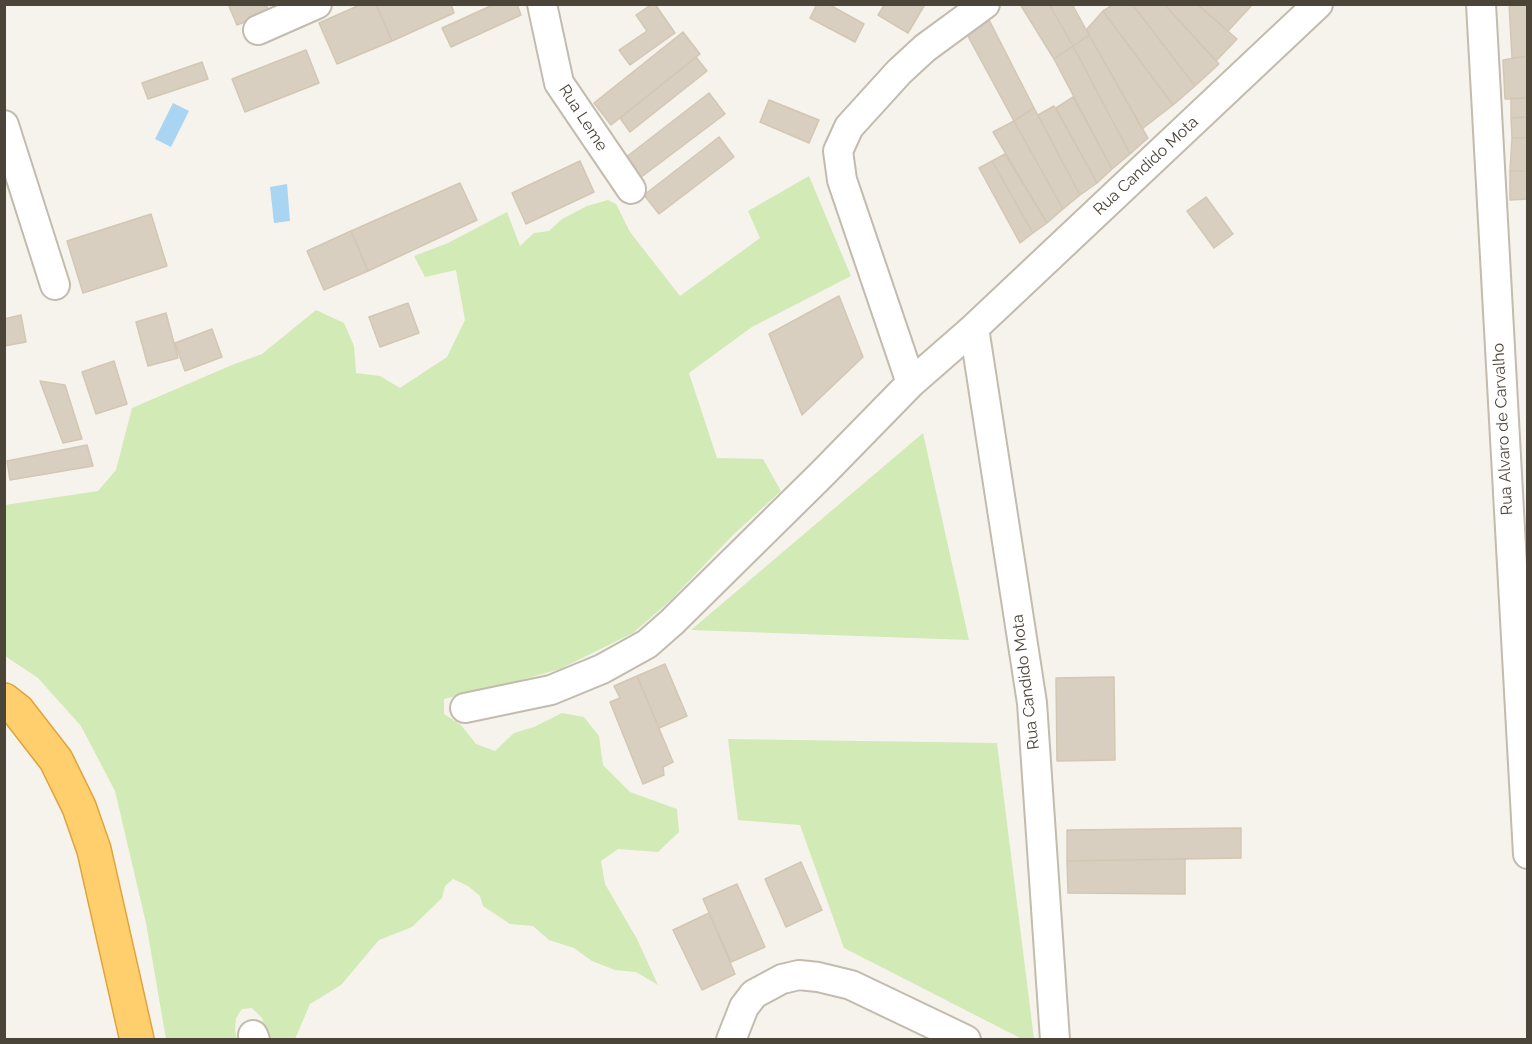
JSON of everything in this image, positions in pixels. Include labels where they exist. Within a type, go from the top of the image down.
[{"type":"highway","points":[[4,699],[18,711],[56,760],[79,807],[94,850],[137,1040]]},
{"type":"street","points":[[258,30],[317,4]]},
{"type":"street","name":"Rua Leme","points":[[542,4],[559,82],[632,189]]},
{"type":"street","points":[[911,383],[842,180],[838,151],[849,127],[899,72],[925,48],[985,4]]},
{"type":"street","name":"Rua Candido Mota","points":[[465,708],[551,690],[602,669],[647,644],[672,622],[911,383],[974,328],[1318,4]]},
{"type":"street","name":"Rua Alvaro de Carvalho","points":[[1481,4],[1527,854]]},
{"type":"street","points":[[4,125],[55,285]]},
{"type":"street","name":"Rua Candido Mota","points":[[974,328],[1032,703],[1054,1040]]},
{"type":"street","points":[[731,1040],[744,1007],[754,994],[782,979],[799,975],[851,985],[966,1040]]},
{"type":"green space","points":[[809,176],[851,276],[752,327],[689,373],[717,458],[763,459],[781,491],[733,535],[670,601],[633,633],[560,669],[444,699],[444,714],[461,725],[476,744],[495,751],[514,733],[534,727],[562,713],[584,717],[599,736],[603,765],[630,792],[677,809],[679,832],[658,852],[618,849],[601,861],[605,884],[637,939],[658,985],[636,972],[615,970],[592,961],[574,948],[549,940],[533,926],[510,924],[483,906],[480,896],[468,886],[453,879],[445,886],[442,898],[412,927],[379,940],[341,985],[310,1004],[295,1039],[268,1039],[262,1018],[252,1008],[242,1009],[236,1018],[237,1039],[166,1039],[146,923],[115,791],[81,726],[38,678],[5,656],[5,505],[98,491],[116,470],[132,408],[262,354],[316,310],[344,323],[354,346],[356,373],[380,376],[400,388],[447,357],[465,320],[456,270],[425,277],[414,256],[448,243],[507,212],[520,246],[534,233],[549,231],[562,219],[587,206],[608,200],[616,204],[630,232],[680,296],[760,238],[748,211]]},
{"type":"green space","points":[[923,433],[969,640],[691,630]]},
{"type":"green space","points":[[728,739],[997,743],[1034,1039],[1022,1039],[844,948],[800,825],[738,820]]},
{"type":"water","points":[[173,103],[189,111],[171,147],[155,139]]},
{"type":"water","points":[[287,184],[290,221],[274,223],[270,187]]},
{"type":"building","points":[[228,4],[266,4],[269,13],[237,25]]},
{"type":"building","points":[[362,4],[376,4],[392,41],[337,64],[319,23]]},
{"type":"building","points":[[376,4],[451,4],[454,13],[392,41]]},
{"type":"building","points":[[495,4],[517,4],[521,15],[451,47],[442,28]]},
{"type":"building","points":[[655,4],[675,33],[630,65],[619,50],[647,31],[636,15]]},
{"type":"building","points":[[817,4],[828,4],[864,24],[855,42],[810,18]]},
{"type":"building","points":[[885,4],[922,4],[924,6],[908,33],[878,15]]},
{"type":"building","points":[[1020,4],[1049,4],[1073,46],[1054,59]]},
{"type":"building","points":[[1049,4],[1072,4],[1089,35],[1073,46]]},
{"type":"building","points":[[1114,4],[1132,4],[1195,86],[1173,105],[1103,11]]},
{"type":"building","points":[[1132,4],[1164,4],[1219,64],[1195,86]]},
{"type":"building","points":[[1164,4],[1197,4],[1237,39],[1216,61]]},
{"type":"building","points":[[1197,4],[1253,4],[1228,31]]},
{"type":"building","points":[[1509,4],[1528,4],[1528,56],[1512,58]]},
{"type":"building","points":[[1103,11],[1173,105],[1142,129],[1087,29]]},
{"type":"building","points":[[986,14],[1034,108],[1014,121],[963,27]]},
{"type":"building","points":[[683,32],[700,54],[611,125],[594,103]]},
{"type":"building","points":[[1089,35],[1148,138],[1130,154],[1073,46]]},
{"type":"building","points":[[1073,46],[1130,154],[1112,169],[1054,59]]},
{"type":"building","points":[[306,50],[319,83],[245,112],[232,79]]},
{"type":"building","points":[[1528,56],[1528,98],[1505,99],[1503,60]]},
{"type":"building","points":[[696,57],[707,71],[630,132],[620,118]]},
{"type":"building","points":[[202,62],[208,79],[148,99],[142,83]]},
{"type":"building","points":[[709,93],[725,114],[640,178],[625,158]]},
{"type":"building","points":[[1073,97],[1112,169],[1097,183],[1056,108]]},
{"type":"building","points":[[1511,98],[1528,98],[1528,117],[1511,118]]},
{"type":"building","points":[[769,100],[819,120],[809,143],[760,122]]},
{"type":"building","points":[[1054,106],[1097,183],[1080,195],[1038,115]]},
{"type":"building","points":[[1034,108],[1080,195],[1063,209],[1014,121]]},
{"type":"building","points":[[1528,117],[1528,138],[1512,138],[1511,118]]},
{"type":"building","points":[[1014,121],[1063,209],[1047,223],[993,132]]},
{"type":"building","points":[[719,137],[734,157],[659,214],[644,195]]},
{"type":"building","points":[[1512,138],[1528,138],[1528,171],[1510,171]]},
{"type":"building","points":[[1005,154],[1047,223],[1033,233],[992,161]]},
{"type":"building","points":[[580,161],[594,192],[526,224],[512,193]]},
{"type":"building","points":[[992,161],[1033,233],[1020,243],[979,168]]},
{"type":"building","points":[[1510,171],[1528,171],[1528,199],[1510,200]]},
{"type":"building","points":[[460,183],[477,220],[368,271],[351,231]]},
{"type":"building","points":[[1206,197],[1233,234],[1214,248],[1187,211]]},
{"type":"building","points":[[151,214],[167,266],[83,293],[67,241]]},
{"type":"building","points":[[351,231],[368,271],[324,290],[307,251]]},
{"type":"building","points":[[839,296],[863,357],[802,415],[769,334]]},
{"type":"building","points":[[408,303],[419,333],[380,347],[369,317]]},
{"type":"building","points":[[166,313],[178,358],[148,366],[136,322]]},
{"type":"building","points":[[21,315],[26,342],[4,346],[4,319]]},
{"type":"building","points":[[212,329],[222,357],[185,371],[175,343]]},
{"type":"building","points":[[114,361],[127,404],[96,414],[82,372]]},
{"type":"building","points":[[40,381],[65,385],[82,439],[63,443]]},
{"type":"building","points":[[87,445],[93,466],[10,480],[7,461]]},
{"type":"building","points":[[665,664],[687,716],[659,728],[637,676]]},
{"type":"building","points":[[637,676],[673,762],[663,767],[664,775],[643,784],[610,702],[620,698],[614,686]]},
{"type":"building","points":[[1114,677],[1115,760],[1057,761],[1056,678]]},
{"type":"building","points":[[1241,828],[1241,858],[1067,861],[1067,830]]},
{"type":"building","points":[[1185,859],[1185,894],[1068,893],[1067,861]]},
{"type":"building","points":[[801,862],[822,910],[786,927],[765,879]]},
{"type":"building","points":[[737,884],[765,947],[731,962],[703,899]]},
{"type":"building","points":[[709,913],[735,974],[702,990],[673,930]]}]
